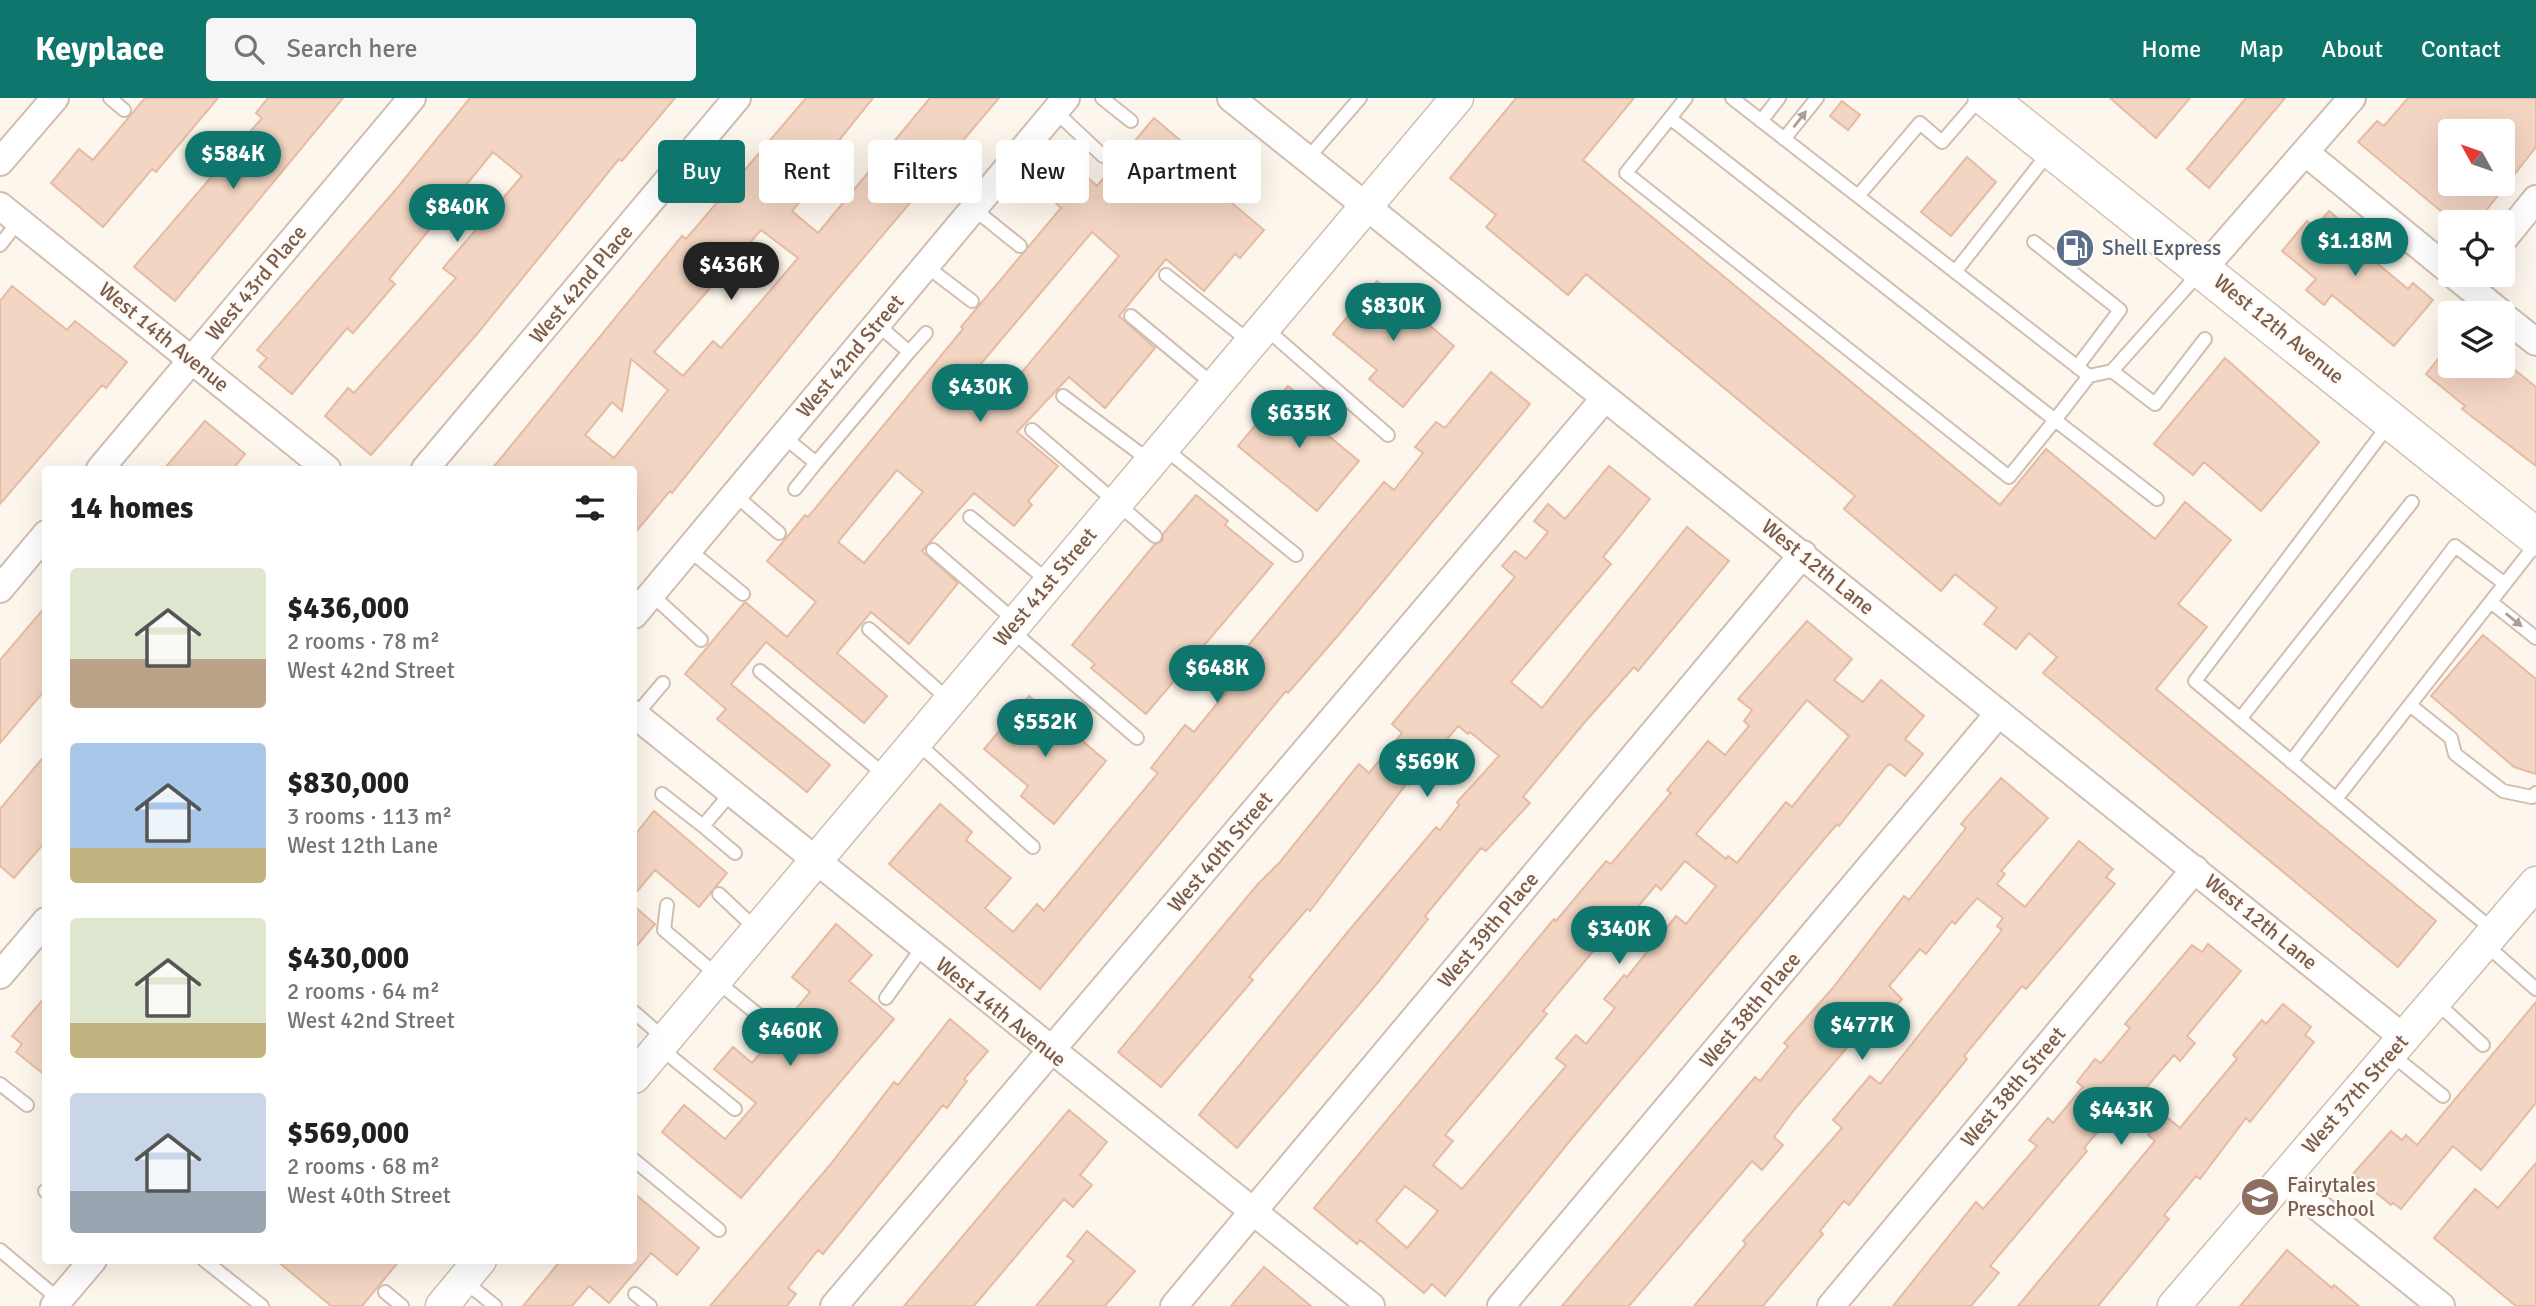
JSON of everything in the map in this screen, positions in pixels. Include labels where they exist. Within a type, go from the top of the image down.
[{"type":"main road","name":"West 12th Avenue","points":[[1987,98],[2204,268],[2536,537]]},
{"type":"street","points":[[0,162],[55,98]]},
{"type":"street","name":"West 43rd Place","points":[[102,466],[412,98]]},
{"type":"street","name":"West 42nd Place","points":[[428,466],[737,98]]},
{"type":"street","name":"West 12th Lane","points":[[1231,98],[2195,869],[2397,1046]]},
{"type":"street","name":"West 41st Street","points":[[637,1073],[1457,98]]},
{"type":"street","points":[[2204,268],[2352,98]]},
{"type":"street","name":"West 42nd Street","points":[[1031,140],[1061,105]]},
{"type":"street","points":[[2306,152],[2438,258]]},
{"type":"street","name":"West 42nd Street","points":[[637,611],[996,182]]},
{"type":"street","points":[[2515,225],[2536,199]]},
{"type":"street","name":"West 14th Avenue","points":[[10,214],[323,466]]},
{"type":"street","points":[[2473,287],[2488,301]]},
{"type":"street","points":[[2515,325],[2536,342]]},
{"type":"street","name":"West 40th Street","points":[[834,1306],[1605,398]]},
{"type":"street","points":[[0,589],[42,539]]},
{"type":"street","name":"West 39th Place","points":[[1174,1306],[1803,554]]},
{"type":"street","name":"West 38th Place","points":[[1501,1306],[1999,713]]},
{"type":"street","name":"West 14th Avenue","points":[[637,717],[1050,1052],[1371,1306]]},
{"type":"street","name":"West 38th Street","points":[[1831,1306],[2195,869]]},
{"type":"street","name":"West 37th Street","points":[[2174,1306],[2534,888]]},
{"type":"street","points":[[0,975],[42,926]]},
{"type":"street","points":[[2282,1178],[2441,1306]]},
{"type":"street","points":[[60,1304],[90,1264]]},
{"type":"street","points":[[442,1306],[474,1266]]},
{"type":"lane","points":[[110,98],[124,110]]},
{"type":"lane","points":[[1102,98],[1131,121]]},
{"type":"lane","points":[[1307,158],[1360,98]]},
{"type":"lane","points":[[1686,98],[1626,173],[2009,477],[2089,376],[2112,371],[2204,268]]},
{"type":"lane","points":[[1732,98],[2089,376]]},
{"type":"lane","points":[[1761,121],[1779,98]]},
{"type":"lane","points":[[1784,139],[1816,98]]},
{"type":"lane","points":[[1857,196],[1920,123],[1942,142],[1980,98]]},
{"type":"lane","points":[[1061,105],[1103,156]]},
{"type":"lane","points":[[1670,118],[2157,499]]},
{"type":"lane","points":[[1955,272],[2052,149]]},
{"type":"lane","points":[[974,209],[1020,246]]},
{"type":"lane","points":[[0,245],[10,214]]},
{"type":"lane","points":[[2035,242],[2120,310],[2077,367]]},
{"type":"lane","points":[[926,265],[972,301]]},
{"type":"lane","points":[[1166,275],[1257,335],[1388,435]]},
{"type":"lane","points":[[1131,316],[1214,385]]},
{"type":"lane","points":[[877,324],[909,352]]},
{"type":"lane","points":[[795,489],[926,333]]},
{"type":"lane","points":[[2112,371],[2155,404],[2205,339]]},
{"type":"lane","points":[[1063,396],[1157,454],[1296,555]]},
{"type":"lane","points":[[2392,420],[2195,681],[2336,799],[2490,938],[2536,989]]},
{"type":"lane","points":[[1031,430],[1114,504],[1155,536]]},
{"type":"lane","points":[[783,436],[816,463]]},
{"type":"lane","points":[[734,494],[779,533]]},
{"type":"lane","points":[[2240,719],[2412,502]]},
{"type":"lane","points":[[970,517],[1049,582]]},
{"type":"lane","points":[[2336,799],[2536,544]]},
{"type":"lane","points":[[2291,762],[2455,546],[2505,584]]},
{"type":"lane","points":[[688,549],[743,594]]},
{"type":"lane","points":[[933,550],[1137,738]]},
{"type":"lane","points":[[651,594],[701,640]]},
{"type":"lane","points":[[2491,602],[2536,638]]},
{"type":"lane","points":[[869,629],[950,700]]},
{"type":"lane","points":[[760,671],[886,776]]},
{"type":"lane","points":[[637,712],[663,682]]},
{"type":"lane","points":[[2410,705],[2451,738],[2455,754],[2503,791],[2532,797],[2536,793]]},
{"type":"lane","points":[[915,741],[1033,847]]},
{"type":"lane","points":[[703,826],[731,793]]},
{"type":"lane","points":[[662,794],[735,853]]},
{"type":"lane","points":[[719,894],[757,930]]},
{"type":"lane","points":[[667,905],[664,930],[771,1025]]},
{"type":"lane","points":[[886,998],[922,947]]},
{"type":"lane","points":[[2435,1001],[2483,1045]]},
{"type":"lane","points":[[637,1015],[662,1043],[735,1109]]},
{"type":"lane","points":[[2397,1046],[2443,1096]]},
{"type":"lane","points":[[0,1084],[27,1105]]},
{"type":"lane","points":[[637,1162],[719,1230]]},
{"type":"lane","points":[[0,1250],[60,1304]]},
{"type":"lane","points":[[209,1264],[262,1306]]},
{"type":"lane","points":[[474,1266],[495,1306]]},
{"type":"lane","points":[[385,1292],[401,1306]]},
{"type":"lane","points":[[635,1294],[650,1306]]},
{"type":"building","points":[[145,98],[218,98],[156,172],[152,169],[103,227],[51,183],[79,149],[93,160]]},
{"type":"building","points":[[268,98],[343,98],[175,301],[134,267],[262,118],[256,113]]},
{"type":"building","points":[[470,98],[675,98],[622,161],[619,159],[477,334],[371,455],[325,416],[348,388],[354,393],[456,278],[443,268],[522,176],[493,152],[389,279],[395,284],[353,333],[347,328],[292,394],[259,367],[267,358],[257,350],[398,187]]},
{"type":"building","points":[[806,98],[873,98],[839,140],[770,140]]},
{"type":"building","points":[[930,98],[999,98],[963,140],[895,140]]},
{"type":"building","points":[[1516,98],[1634,98],[1583,160],[2000,505],[2046,449],[2155,539],[2185,502],[2231,540],[2178,604],[2207,627],[2156,689],[2436,921],[2398,967],[2043,673],[2057,657],[2029,633],[2016,649],[1984,624],[1997,608],[1955,574],[1941,591],[1844,509],[1855,496],[1586,274],[1568,295],[1486,227],[1496,215],[1450,178]]},
{"type":"building","points":[[2110,98],[2190,98],[2156,138]]},
{"type":"building","points":[[2246,98],[2285,98],[2209,188],[2187,169]]},
{"type":"building","points":[[2408,98],[2536,98],[2536,147],[2515,174],[2515,119],[2438,119],[2438,196],[2497,196],[2486,210],[2440,210],[2358,142],[2377,121],[2384,126]]},
{"type":"building","points":[[1842,101],[1860,115],[1848,130],[1830,116]]},
{"type":"building","points":[[1154,118],[1180,140],[1136,140]]},
{"type":"building","points":[[759,153],[759,203],[799,203],[792,211],[818,233],[843,203],[854,203],[854,190],[868,173],[868,203],[910,203],[815,315],[672,493],[670,491],[637,530],[637,466],[494,466],[682,236],[686,239],[717,203],[745,203],[745,170]],"holes":[[[761,230],[798,258],[721,348],[713,341],[683,376],[654,352]],[[631,359],[668,390],[614,458],[585,435],[612,402],[622,411]]]},
{"type":"building","points":[[1967,157],[1996,182],[1951,236],[1921,212]]},
{"type":"building","points":[[1089,179],[1097,186],[1103,179],[1103,203],[1232,203],[1264,230],[1240,258],[1235,254],[1204,291],[1166,259],[1119,316],[1155,348],[1105,408],[1069,377],[1017,432],[1058,466],[1028,501],[1032,505],[1014,526],[974,493],[922,551],[958,583],[909,644],[871,612],[837,653],[887,696],[864,723],[766,642],[731,684],[830,765],[807,792],[717,719],[726,709],[685,674],[745,602],[787,637],[816,602],[767,561],[805,515],[808,517],[1061,208],[1056,203],[1089,203]],"holes":[[[1092,232],[1119,256],[1007,390],[979,366]],[[897,470],[923,492],[864,563],[838,542]]]},
{"type":"building","points":[[2329,211],[2372,247],[2366,254],[2408,289],[2413,283],[2433,300],[2394,346],[2332,295],[2324,305],[2306,290],[2316,279],[2282,251],[2307,221],[2315,228]]},
{"type":"building","points":[[1377,281],[1454,346],[1403,407],[1369,379],[1377,370],[1333,334]]},
{"type":"building","points":[[12,286],[67,330],[75,321],[127,362],[106,388],[102,385],[0,504],[0,301]]},
{"type":"building","points":[[2225,358],[2319,442],[2261,511],[2204,462],[2193,475],[2154,444]]},
{"type":"building","points":[[2438,359],[2438,378],[2515,378],[2515,370],[2536,387],[2536,466],[2462,409],[2465,406],[2426,374]]},
{"type":"building","points":[[1491,372],[1530,404],[1341,632],[1288,693],[1286,691],[1040,989],[889,864],[940,804],[972,832],[966,840],[1011,878],[985,908],[1013,932],[1037,904],[1044,911],[1158,773],[1151,768],[1185,725],[1194,732],[1251,662],[1241,654],[1333,543],[1384,482],[1394,490],[1423,453],[1415,447],[1436,422],[1445,428]]},
{"type":"building","points":[[1288,386],[1322,414],[1314,424],[1359,461],[1317,511],[1238,446]]},
{"type":"building","points":[[205,421],[245,454],[235,466],[167,466]]},
{"type":"building","points":[[1609,466],[1650,499],[1603,557],[1611,564],[1511,682],[1542,708],[1687,527],[1729,561],[1638,671],[1634,667],[1584,723],[1523,797],[1530,803],[1486,851],[1481,848],[1425,916],[1428,919],[1379,981],[1237,1148],[1199,1115],[1346,934],[1436,827],[1440,830],[1459,805],[1457,802],[1499,756],[1470,732],[1468,734],[1458,726],[1409,785],[1407,783],[1310,911],[1307,909],[1249,977],[1253,980],[1161,1087],[1118,1052],[1258,884],[1280,862],[1359,764],[1369,773],[1402,733],[1392,724],[1515,577],[1502,566],[1515,551],[1526,559],[1548,532],[1534,521],[1548,504],[1565,519]]},
{"type":"building","points":[[1196,495],[1228,521],[1225,525],[1273,564],[1146,714],[1091,668],[1095,664],[1072,645],[1154,545],[1162,541],[1163,534]]},
{"type":"building","points":[[42,611],[42,694],[0,743],[0,660]]},
{"type":"building","points":[[1807,621],[1852,659],[1834,680],[1863,702],[1881,680],[1924,716],[1905,739],[1923,754],[1905,776],[1890,764],[1886,767],[1839,826],[1837,824],[1573,1137],[1445,1296],[1432,1284],[1424,1293],[1360,1240],[1357,1244],[1314,1208],[1554,919],[1556,921],[1606,861],[1611,864],[1671,793],[1667,790],[1708,741],[1725,755],[1749,726],[1744,721],[1752,710],[1738,699]],"holes":[[[1807,700],[1849,736],[1792,807],[1786,802],[1737,863],[1728,856],[1726,859],[1696,834]],[[1685,861],[1716,886],[1686,924],[1676,916],[1627,977],[1624,975],[1604,999],[1615,1008],[1586,1044],[1576,1035],[1556,1058],[1566,1066],[1462,1189],[1433,1165],[1453,1141],[1445,1135],[1547,1014],[1543,1011],[1600,943],[1605,946],[1656,885],[1661,890]],[[1405,1186],[1438,1211],[1407,1248],[1376,1221]]]},
{"type":"building","points":[[2483,635],[2536,679],[2536,774],[2514,767],[2431,696]]},
{"type":"building","points":[[1029,696],[1106,761],[1054,824],[1021,796],[1028,786],[984,749]]},
{"type":"building","points":[[42,759],[42,846],[14,878],[0,866],[0,809]]},
{"type":"building","points":[[2001,778],[2048,818],[2001,871],[2005,874],[1997,884],[2025,907],[2079,841],[2113,869],[2106,877],[2115,884],[2026,989],[2022,986],[1964,1056],[1967,1059],[1849,1205],[1844,1201],[1820,1231],[1823,1234],[1763,1306],[1694,1306],[1746,1244],[1743,1241],[1842,1128],[1833,1120],[1870,1076],[1880,1084],[2002,930],[1997,926],[2003,918],[1977,898],[1955,924],[1952,921],[1926,954],[1920,949],[1889,986],[1902,999],[1861,1048],[1855,1042],[1850,1044],[1794,1110],[1774,1137],[1783,1145],[1762,1170],[1752,1161],[1629,1306],[1562,1306],[1755,1077],[1760,1081],[1788,1046],[1784,1043],[1832,989],[1904,896],[1909,900],[1966,828],[1961,824]]},
{"type":"building","points":[[654,811],[727,873],[699,907],[655,870],[637,891],[637,832]]},
{"type":"building","points":[[637,909],[655,924],[637,945]]},
{"type":"building","points":[[836,924],[872,955],[849,981],[894,1019],[741,1198],[662,1132],[684,1105],[725,1139],[756,1103],[714,1069],[733,1047],[752,1063],[810,992],[792,977]]},
{"type":"building","points":[[2208,944],[2241,971],[2187,1036],[2195,1043],[2180,1061],[2174,1055],[2140,1095],[2180,1128],[2237,1059],[2233,1055],[2262,1020],[2266,1024],[2283,1004],[2311,1027],[2305,1035],[2314,1042],[2250,1122],[2246,1118],[2200,1179],[2196,1176],[2164,1215],[2169,1219],[2098,1306],[2018,1306],[2155,1141],[2148,1135],[2153,1128],[2122,1103],[2084,1148],[2087,1151],[1990,1266],[1999,1273],[1971,1306],[1893,1306],[1976,1202],[1983,1209],[2037,1146],[2029,1140],[2048,1118],[2053,1123],[2083,1087],[2077,1082],[2095,1059],[2101,1063],[2130,1028],[2125,1024],[2192,945],[2202,952]]},
{"type":"building","points":[[42,1001],[42,1073],[16,1052],[22,1044],[12,1036]]},
{"type":"building","points":[[2536,1002],[2536,1103],[2481,1170],[2453,1146],[2401,1209],[2393,1203],[2391,1205],[2353,1174],[2391,1131],[2402,1140],[2406,1135],[2417,1145]]},
{"type":"building","points":[[950,1019],[988,1051],[964,1079],[967,1081],[947,1108],[943,1105],[823,1254],[818,1250],[788,1288],[796,1294],[787,1306],[710,1306],[830,1165],[894,1082],[898,1085]]},
{"type":"building","points":[[1069,1110],[1107,1142],[1080,1175],[1092,1185],[1073,1207],[1064,1199],[974,1306],[904,1306]]},
{"type":"building","points":[[2536,1163],[2536,1306],[2516,1306],[2434,1238],[2475,1189],[2498,1208]]},
{"type":"building","points":[[637,1196],[699,1248],[677,1275],[651,1253],[609,1303],[589,1286],[572,1306],[523,1306],[558,1264],[637,1264]]},
{"type":"building","points":[[1087,1231],[1135,1271],[1105,1306],[1036,1306],[1074,1261],[1067,1256]]},
{"type":"building","points":[[2287,1250],[2332,1288],[2334,1285],[2359,1306],[2240,1306]]},
{"type":"building","points":[[281,1264],[397,1264],[362,1306],[331,1306]]},
{"type":"building","points":[[1264,1267],[1311,1306],[1231,1306]]},
{"type":"place","name":"Shell Express","points":[[2075,248]]},
{"type":"place","name":"Fairytales Preschool","points":[[2260,1197]]}]
